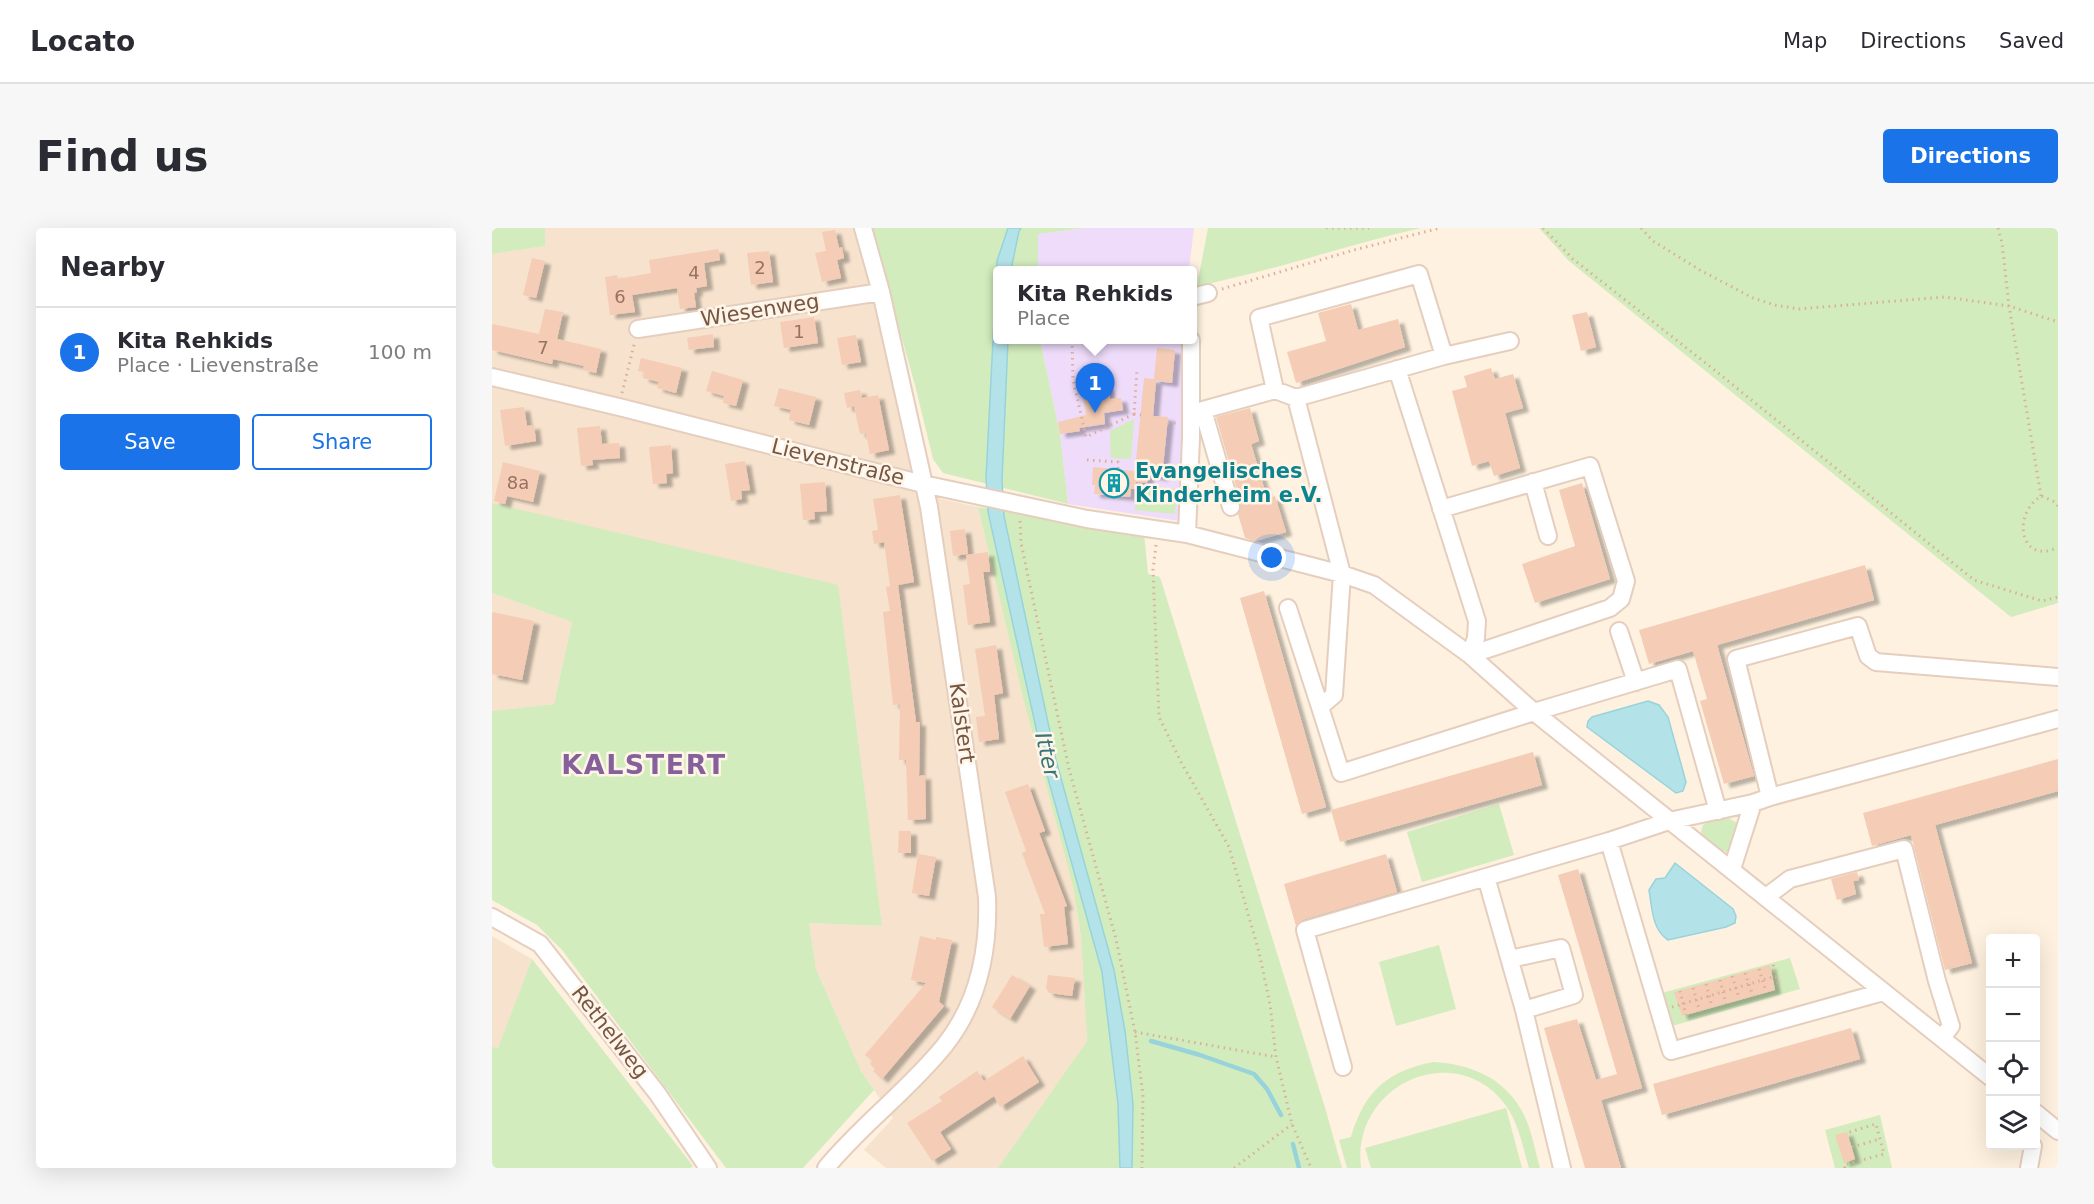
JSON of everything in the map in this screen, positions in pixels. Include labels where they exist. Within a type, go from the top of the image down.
[{"type":"street","name":"Kalstert","points":[[826,1168],[845,1145],[903,1090],[945,1045],[964,1017],[976,986],[985,952],[988,924],[987,897],[961,711],[929,507],[881,292],[863,228]]},
{"type":"street","points":[[1275,390],[1259,318],[1419,274],[1444,356]]},
{"type":"street","name":"Wiesenweg","points":[[638,329],[881,292]]},
{"type":"street","points":[[1231,507],[1203,410],[1275,390],[1296,398],[1444,356],[1510,341]]},
{"type":"street","points":[[1187,534],[1187,424],[1191,344]]},
{"type":"street","points":[[1397,369],[1477,621],[1476,638],[1470,655]]},
{"type":"street","name":"Lievenstraße","points":[[492,377],[630,409],[924,484],[978,495],[1015,508],[1187,534],[1342,574],[1374,585],[1470,655],[1534,712],[1986,1074]]},
{"type":"street","points":[[1296,398],[1342,574],[1334,695],[1320,707]]},
{"type":"street","points":[[1442,509],[1590,466],[1626,581],[1621,599],[1610,608],[1470,655]]},
{"type":"street","points":[[1533,482],[1548,536]]},
{"type":"street","points":[[1288,608],[1341,772],[1678,669],[1718,811]]},
{"type":"street","points":[[1770,797],[1736,659],[1858,626],[1868,656],[1876,662],[2058,677]]},
{"type":"street","points":[[1619,631],[1636,682]]},
{"type":"street","points":[[1343,1067],[1305,930],[1610,841],[1669,821],[1753,803],[2058,719]]},
{"type":"street","points":[[1732,869],[1753,803]]},
{"type":"street","points":[[1610,841],[1671,1051],[1883,992]]},
{"type":"street","points":[[1766,897],[1790,879],[1904,849],[1937,981],[1951,1026],[1942,1038]]},
{"type":"street","points":[[1486,877],[1524,1010],[1562,1168]]},
{"type":"street","name":"Rethelweg","points":[[492,917],[540,944],[657,1093],[708,1168]]},
{"type":"street","points":[[1510,959],[1561,948],[1564,958],[1574,995],[1524,1010]]},
{"type":"street","points":[[2040,1116],[2058,1131]]},
{"type":"street","points":[[2029,1168],[2032,1150]]},
{"type":"path","points":[[1326,228],[1369,228]]},
{"type":"path","points":[[1200,295],[1354,250],[1440,228]]},
{"type":"path","points":[[1543,228],[1573,259],[1974,580],[2042,601],[2058,597]]},
{"type":"path","points":[[1641,228],[1653,241],[1700,270],[1753,298],[1775,305],[1798,309],[1945,297],[2009,306],[2058,322]]},
{"type":"path","points":[[1998,228],[2041,496]]},
{"type":"path","points":[[621,396],[638,329]]},
{"type":"path","points":[[1072,344],[1073,379],[1086,437],[1134,414],[1141,415]]},
{"type":"path","points":[[1134,414],[1137,370]]},
{"type":"path","points":[[1086,459],[1118,462],[1118,472]]},
{"type":"path","points":[[2041,496],[2055,502],[2058,506]]},
{"type":"path","points":[[2041,496],[2027,508],[2023,521],[2024,535],[2027,542],[2037,551],[2050,551],[2058,547]]},
{"type":"path","points":[[1015,508],[1069,769],[1116,939],[1135,1032],[1143,1095],[1142,1168]]},
{"type":"path","points":[[1158,529],[1153,570],[1159,717],[1181,762],[1229,847],[1261,963],[1270,1004],[1276,1056],[1292,1124],[1311,1168]]},
{"type":"path","points":[[1773,965],[1779,987]]},
{"type":"path","points":[[1759,969],[1766,992]]},
{"type":"path","points":[[1746,973],[1753,996]]},
{"type":"path","points":[[1732,976],[1739,998]]},
{"type":"path","points":[[1659,1011],[1776,976]]},
{"type":"path","points":[[1720,980],[1726,1004]]},
{"type":"path","points":[[1706,984],[1712,1006]]},
{"type":"path","points":[[1693,988],[1700,1012]]},
{"type":"path","points":[[1680,991],[1686,1015]]},
{"type":"path","points":[[1135,1032],[1276,1056]]},
{"type":"path","points":[[1234,1168],[1292,1124]]},
{"type":"path","points":[[1845,1168],[1844,1165],[1884,1154],[1876,1124],[1847,1133]]},
{"type":"path","points":[[1852,1147],[1880,1139]]},
{"type":"shaded area","points":[[545,228],[859,228],[923,495],[978,507],[1022,694],[1073,887],[1081,936],[1087,1041],[998,1168],[886,1168],[864,1150],[893,1118],[861,1071],[816,969],[809,923],[882,926],[860,764],[493,503],[492,521],[492,254],[544,246]]},
{"type":"shaded area","points":[[1085,228],[1194,228],[1189,266],[1038,266],[1038,234]]},
{"type":"shaded area","points":[[1041,344],[1186,344],[1180,521],[1068,504],[1060,434]]},
{"type":"shaded area","points":[[492,593],[572,622],[554,704],[492,711]]},
{"type":"shaded area","points":[[492,936],[532,959],[498,1049],[492,1047]]},
{"type":"green space","points":[[492,228],[545,228],[545,246],[492,254]]},
{"type":"green space","points":[[871,228],[1085,228],[1038,234],[1038,266],[993,266],[993,344],[1041,344],[1060,434],[1068,504],[943,473],[933,459]]},
{"type":"green space","points":[[1208,228],[1421,228],[1197,286]]},
{"type":"green space","points":[[1539,228],[2058,228],[2058,603],[2011,617],[1569,261]]},
{"type":"green space","points":[[1134,419],[1131,459],[1111,458],[1110,431]]},
{"type":"green space","points":[[1138,484],[1177,489],[1175,514],[1135,510]]},
{"type":"green space","points":[[492,503],[838,585],[882,926],[809,923],[816,969],[861,1071],[874,1090],[803,1168],[726,1168],[562,950],[537,925],[492,900],[492,711],[554,704],[572,622],[492,593]]},
{"type":"green space","points":[[978,507],[1144,533],[1148,574],[1160,577],[1342,1168],[998,1168],[1087,1041],[1081,936],[1073,887],[1022,694]]},
{"type":"green space","points":[[1499,804],[1514,855],[1422,882],[1407,832]]},
{"type":"green space","points":[[1727,817],[1737,823],[1730,852],[1721,851],[1713,846],[1701,832],[1703,825],[1708,822]]},
{"type":"green space","points":[[1439,945],[1456,1009],[1396,1026],[1379,962]]},
{"type":"green space","points":[[1790,958],[1800,989],[1672,1026],[1662,993]]},
{"type":"green space","points":[[532,959],[693,1166],[691,1168],[492,1168],[492,1047],[498,1048]]},
{"type":"green space","points":[[1433,1062],[1474,1070],[1486,1075],[1508,1091],[1527,1121],[1540,1168],[1529,1168],[1515,1121],[1507,1107],[1486,1086],[1462,1075],[1437,1073],[1412,1079],[1390,1093],[1373,1113],[1362,1138],[1361,1168],[1347,1168],[1339,1140],[1351,1137],[1356,1121],[1371,1096],[1390,1078],[1403,1071]]},
{"type":"green space","points":[[1506,1108],[1522,1168],[1371,1168],[1365,1148]]},
{"type":"green space","points":[[1880,1115],[1892,1168],[1835,1168],[1825,1130]]},
{"type":"water","points":[[1008,228],[1021,228],[1012,266],[997,266]]},
{"type":"water","name":"Itter","points":[[993,340],[993,344],[1008,344],[1002,480],[1004,516],[1056,760],[1114,970],[1125,1031],[1133,1104],[1132,1168],[1120,1168],[1118,1104],[1102,972],[1044,764],[988,512],[986,478]]},
{"type":"water","points":[[1648,701],[1659,705],[1668,717],[1686,782],[1683,791],[1676,793],[1587,727],[1592,717]]},
{"type":"water","points":[[1675,863],[1733,909],[1736,916],[1735,923],[1668,940],[1663,936],[1654,918],[1649,890],[1656,879],[1665,878]]},
{"type":"building","points":[[835,230],[844,258],[837,260],[841,278],[822,282],[815,253],[826,251],[822,232]]},
{"type":"building","points":[[718,249],[720,260],[704,263],[707,286],[696,288],[697,292],[694,293],[696,307],[680,309],[677,288],[632,295],[635,312],[610,315],[605,277],[617,275],[618,279],[651,273],[649,260]]},
{"type":"building","points":[[769,251],[773,282],[751,285],[747,253]]},
{"type":"building","points":[[532,258],[545,261],[536,298],[523,295]]},
{"type":"building","points":[[1351,304],[1358,330],[1398,319],[1405,347],[1296,383],[1287,352],[1326,341],[1318,313]]},
{"type":"building","points":[[545,309],[563,312],[557,339],[601,349],[596,373],[583,370],[584,366],[553,359],[552,364],[492,350],[492,324],[539,334]]},
{"type":"building","points":[[1587,312],[1596,347],[1581,351],[1572,315]]},
{"type":"building","points":[[814,317],[818,343],[784,348],[780,322]]},
{"type":"building","points":[[713,334],[714,347],[689,350],[687,338]]},
{"type":"building","points":[[856,335],[861,362],[842,365],[837,338]]},
{"type":"building","points":[[1157,348],[1175,350],[1172,383],[1156,381],[1153,416],[1168,417],[1162,477],[1148,475],[1147,483],[1136,482],[1135,489],[1131,489],[1130,497],[1094,494],[1093,467],[1135,471],[1144,378],[1154,379]]},
{"type":"building","points":[[641,358],[682,368],[676,393],[657,388],[659,382],[643,378],[644,372],[638,371]]},
{"type":"building","points":[[1491,368],[1495,379],[1513,374],[1523,408],[1505,413],[1520,468],[1494,476],[1489,461],[1472,466],[1452,391],[1467,387],[1464,376]]},
{"type":"building","points":[[712,371],[743,380],[736,406],[723,403],[724,396],[706,391]]},
{"type":"building","points":[[1108,386],[1110,399],[1121,398],[1123,410],[1104,413],[1105,424],[1060,434],[1058,422],[1086,415],[1082,390]]},
{"type":"building","points":[[779,388],[816,397],[809,425],[789,420],[791,410],[774,406]]},
{"type":"building","points":[[860,390],[862,398],[878,395],[889,450],[870,454],[866,433],[860,434],[854,406],[847,408],[844,393]]},
{"type":"building","points":[[524,407],[527,426],[534,425],[536,441],[505,446],[500,410]]},
{"type":"building","points":[[1250,408],[1259,441],[1251,444],[1267,498],[1275,496],[1286,532],[1256,541],[1245,538],[1238,514],[1241,504],[1216,417]]},
{"type":"building","points":[[600,426],[602,444],[619,443],[620,458],[592,460],[593,465],[581,466],[577,428]]},
{"type":"building","points":[[671,445],[673,473],[666,474],[667,483],[653,484],[649,447]]},
{"type":"building","points":[[745,461],[750,490],[741,491],[742,499],[731,501],[725,464]]},
{"type":"building","points":[[503,462],[540,471],[533,502],[507,496],[505,504],[494,501]]},
{"type":"building","points":[[825,482],[827,511],[814,512],[815,519],[803,520],[800,484]]},
{"type":"building","points":[[1582,483],[1610,579],[1535,603],[1522,564],[1575,546],[1559,490]]},
{"type":"building","points":[[900,495],[914,582],[898,585],[916,722],[920,722],[919,776],[925,775],[926,819],[908,820],[906,760],[899,760],[900,704],[893,705],[883,612],[890,611],[886,587],[890,586],[884,542],[874,544],[872,531],[878,530],[873,499]]},
{"type":"building","points":[[965,529],[968,554],[953,556],[950,531]]},
{"type":"building","points":[[988,552],[990,572],[983,572],[990,622],[968,625],[963,585],[970,584],[966,555]]},
{"type":"building","points":[[1865,565],[1874,600],[1717,645],[1754,776],[1724,784],[1700,701],[1707,699],[1693,651],[1649,664],[1639,630]]},
{"type":"building","points":[[1264,591],[1326,807],[1302,814],[1240,598]]},
{"type":"building","points":[[492,612],[534,621],[522,680],[492,674]]},
{"type":"building","points":[[996,645],[1003,693],[994,695],[999,739],[979,742],[976,717],[985,716],[975,649]]},
{"type":"building","points":[[1533,752],[1542,785],[1340,842],[1331,810]]},
{"type":"building","points":[[2058,759],[2058,791],[1935,825],[1972,963],[1945,970],[1911,835],[1872,846],[1863,813]]},
{"type":"building","points":[[1028,784],[1045,831],[1039,833],[1067,906],[1064,907],[1068,944],[1044,947],[1040,914],[1045,914],[1022,853],[1026,851],[1005,792]]},
{"type":"building","points":[[899,831],[911,831],[911,853],[898,853]]},
{"type":"building","points":[[918,854],[936,857],[929,896],[912,893]]},
{"type":"building","points":[[1386,854],[1397,892],[1302,920],[1296,926],[1284,884]]},
{"type":"building","points":[[1578,869],[1642,1088],[1601,1100],[1621,1168],[1585,1168],[1544,1028],[1577,1019],[1596,1080],[1617,1074],[1558,875]]},
{"type":"building","points":[[1857,872],[1859,880],[1853,881],[1856,894],[1837,900],[1831,879]]},
{"type":"building","points":[[920,936],[936,940],[936,937],[952,940],[939,1002],[944,1006],[882,1079],[873,1071],[875,1069],[870,1064],[872,1061],[865,1055],[926,983],[911,980]]},
{"type":"building","points":[[1770,965],[1775,990],[1682,1016],[1674,992]]},
{"type":"building","points":[[1012,975],[1030,986],[1010,1019],[992,1007]]},
{"type":"building","points":[[1048,975],[1075,978],[1072,996],[1049,993],[1046,988]]},
{"type":"building","points":[[1851,1028],[1860,1059],[1662,1115],[1653,1084]]},
{"type":"building","points":[[1023,1056],[1039,1082],[1000,1107],[994,1096],[940,1132],[951,1149],[932,1161],[907,1123],[942,1101],[939,1097],[977,1071],[984,1081]]},
{"type":"building","points":[[1847,1132],[1855,1159],[1844,1163],[1835,1135]]},
{"type":"waterway","points":[[1151,1041],[1254,1074],[1267,1089],[1281,1115]]},
{"type":"waterway","points":[[1293,1144],[1299,1168]]},
{"type":"place","name":"Kita Rehkids","points":[[1095,413]]},
{"type":"place","name":"Evangelisches Kinderheim e.V.","points":[[1114,483]]},
{"type":"district","name":"KALSTERT","points":[[644,765]]}]
